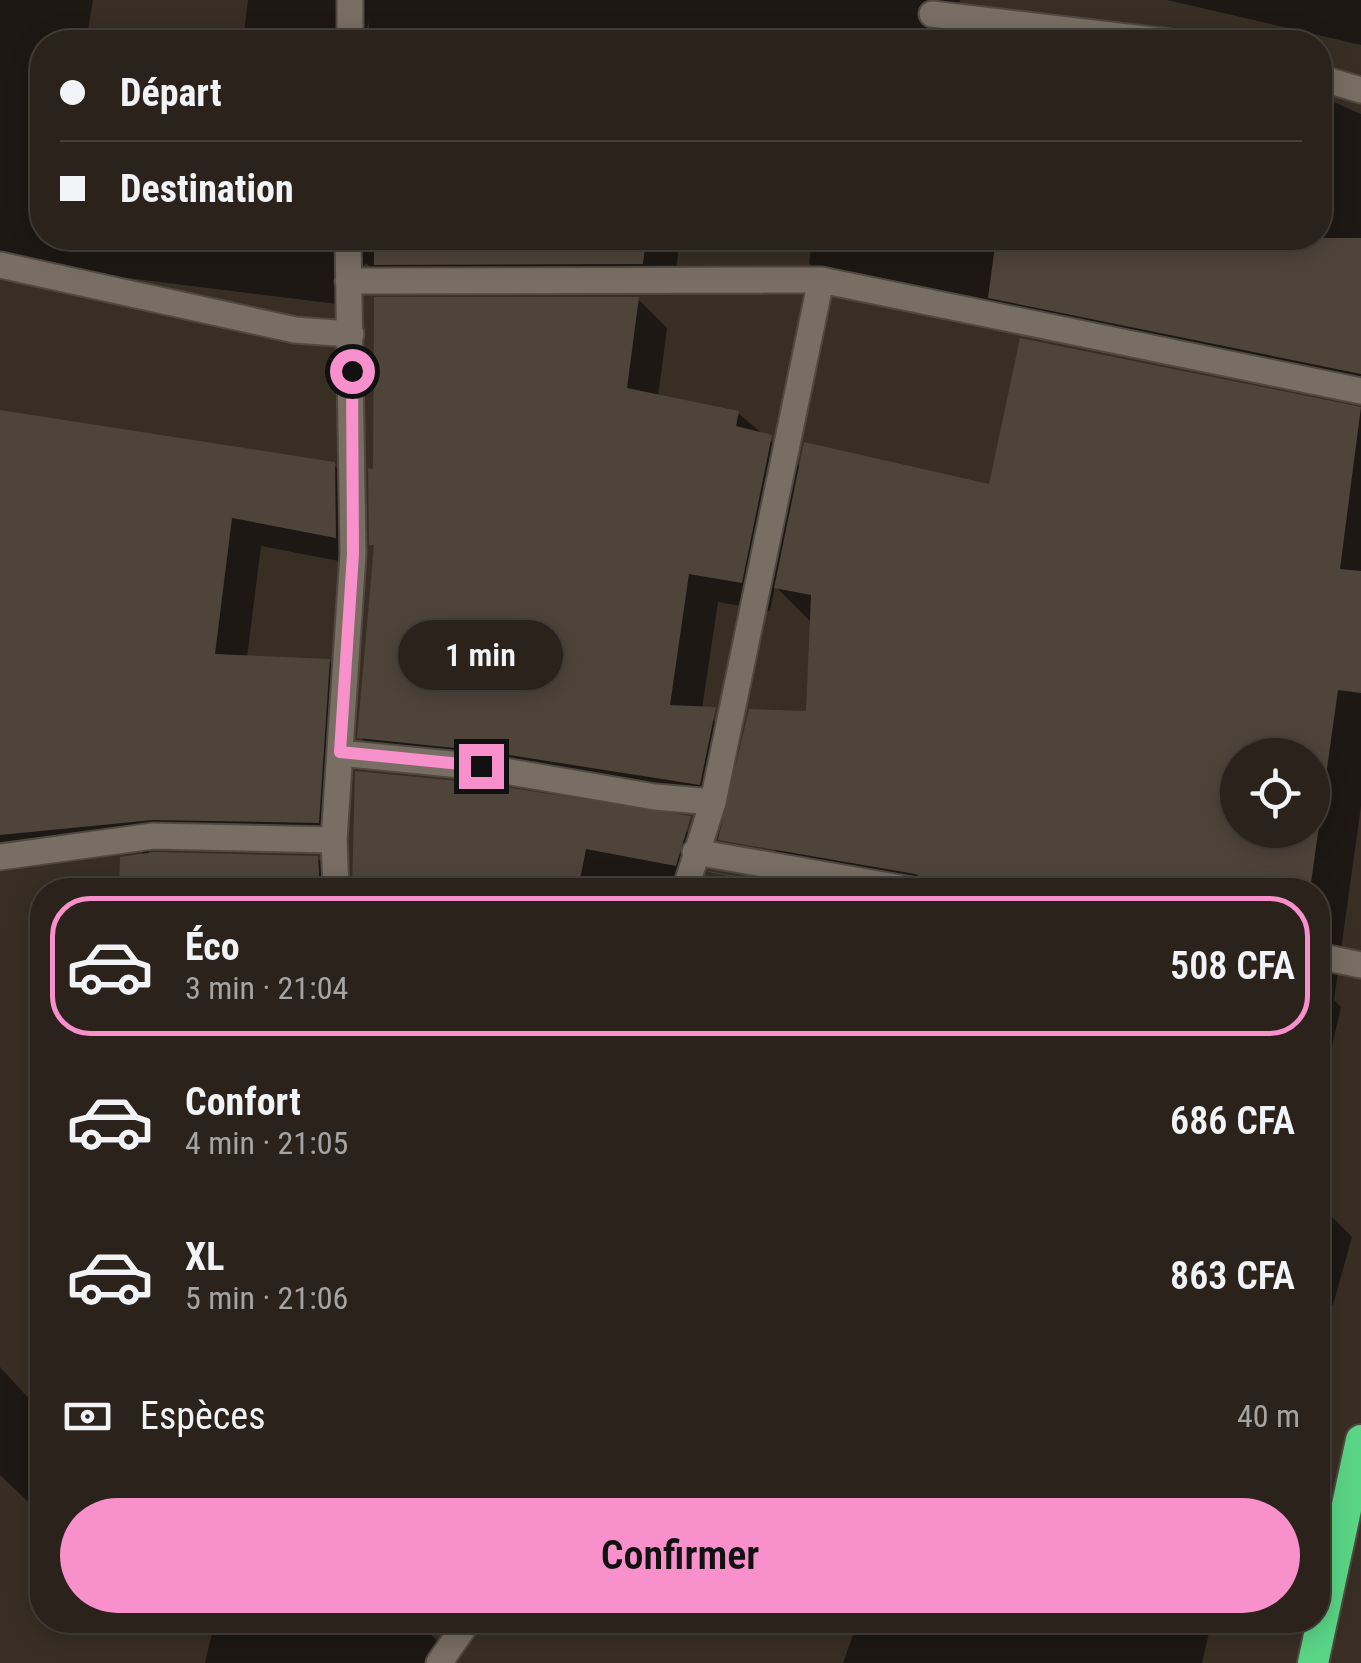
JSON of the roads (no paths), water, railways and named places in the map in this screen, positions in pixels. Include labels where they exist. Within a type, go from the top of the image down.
[{"type":"highway","points":[[1330,1581],[1361,1440]]},
{"type":"highway","points":[[1312,1663],[1319,1633]]},
{"type":"street","points":[[350,0],[350,30]]},
{"type":"street","points":[[932,14],[1067,30]]},
{"type":"street","points":[[1332,82],[1361,90]]},
{"type":"street","points":[[336,878],[334,840],[353,554],[348,250]]},
{"type":"street","points":[[0,265],[296,330],[351,334]]},
{"type":"street","points":[[348,281],[821,280],[1361,391]]},
{"type":"street","points":[[688,878],[714,802],[821,280]]},
{"type":"street","points":[[340,752],[481,766],[714,802]]},
{"type":"street","points":[[0,857],[153,836],[334,840]]},
{"type":"street","points":[[696,852],[844,878]]},
{"type":"street","points":[[1330,959],[1361,965]]},
{"type":"street","points":[[439,1663],[460,1633]]}]
